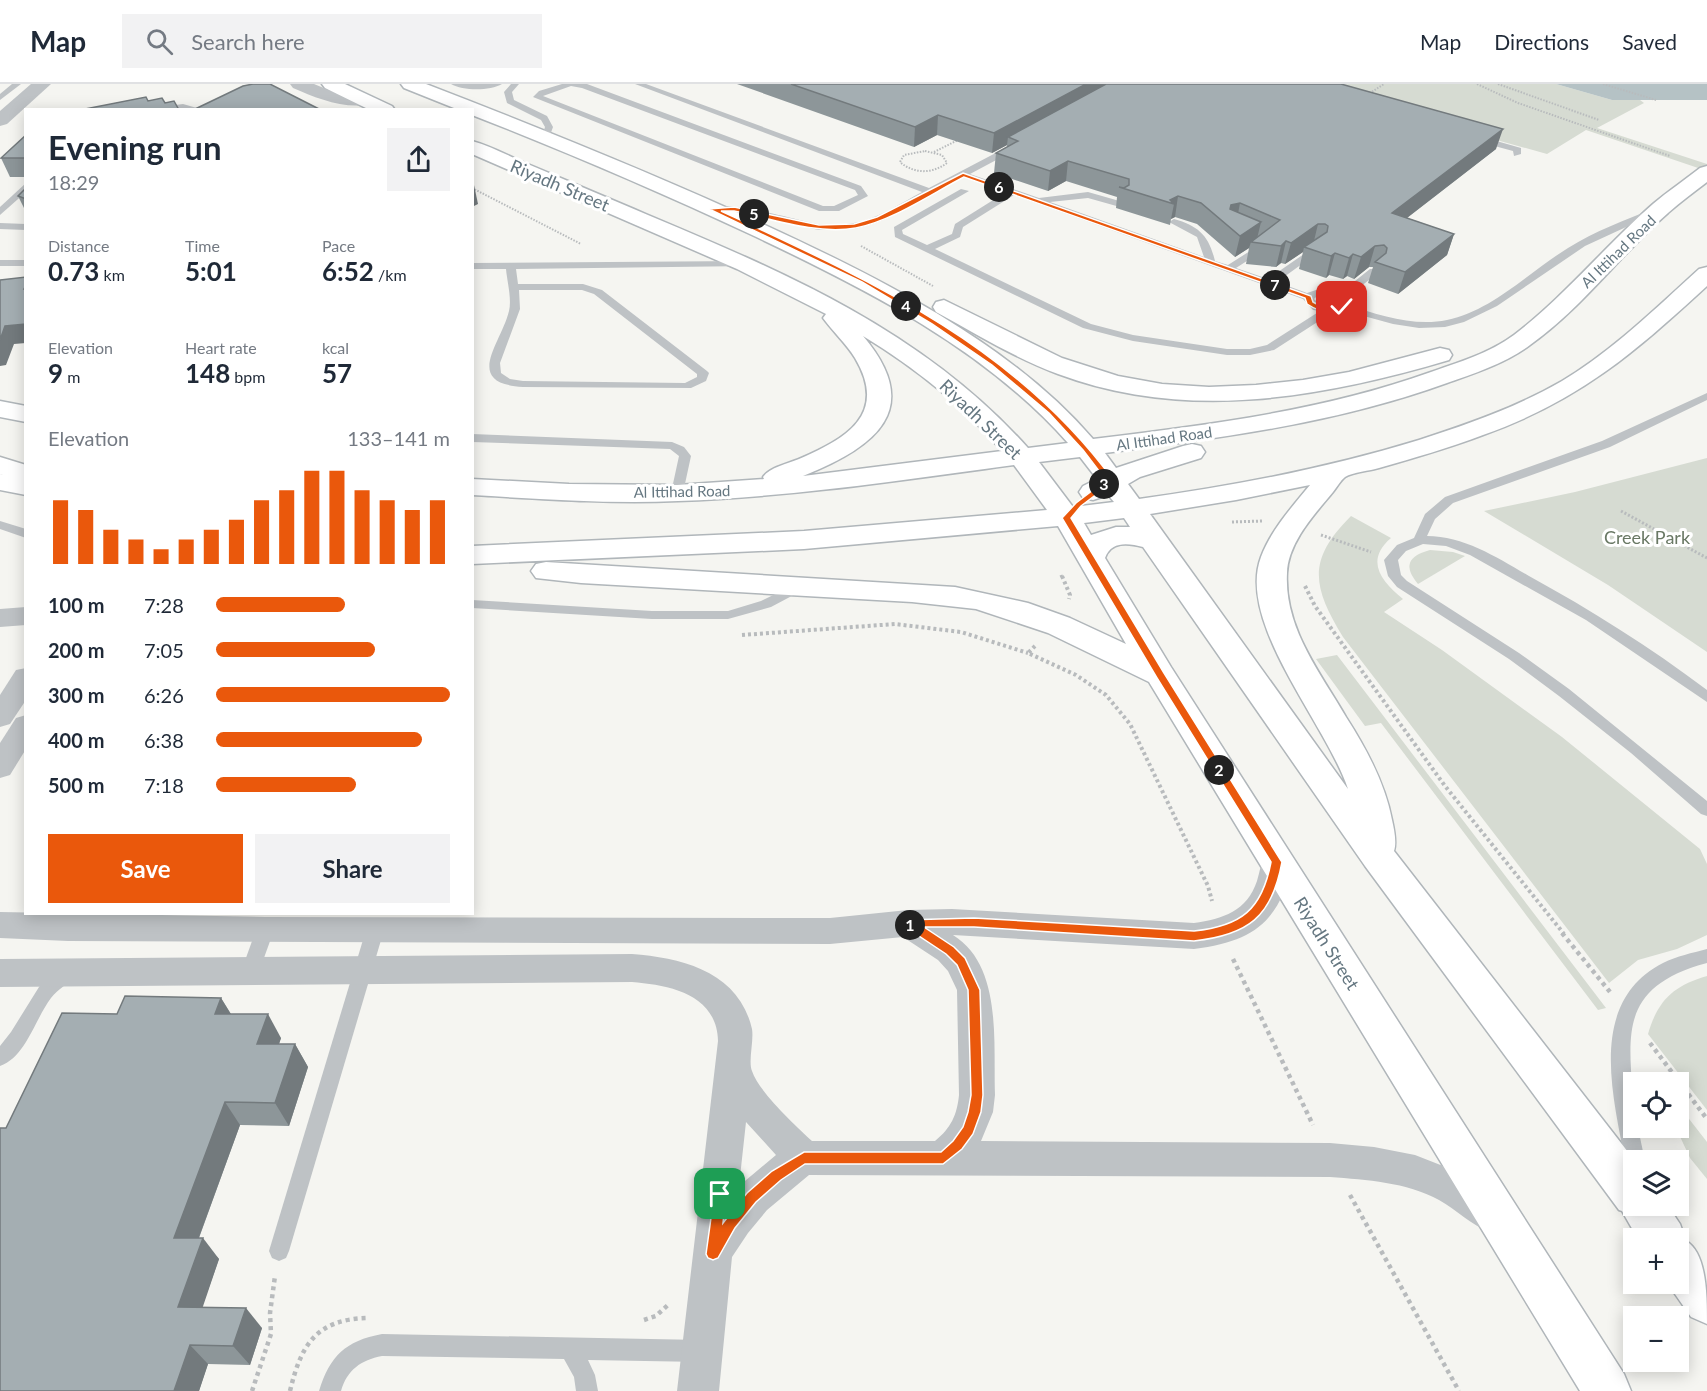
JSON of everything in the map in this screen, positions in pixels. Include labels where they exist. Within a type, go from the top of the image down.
[{"type":"main road","points":[[331,84],[382,108]]},
{"type":"main road","points":[[410,84],[473,108]]},
{"type":"main road","points":[[474,108],[546,136],[712,209],[864,281],[934,322],[994,364],[1058,418],[1086,448],[1132,508],[1378,856],[1623,1182]]},
{"type":"main road","name":"Riyadh Street","points":[[474,148],[745,264],[818,299],[875,333],[944,381],[997,429],[1021,456],[1066,518],[1075,567],[1160,675],[1607,1391]]},
{"type":"main road","name":"Al Ittihad Road","points":[[474,487],[677,494],[808,484],[1226,430],[1318,413],[1399,392],[1482,362],[1521,341],[1571,298],[1668,203],[1707,172]]},
{"type":"main road","points":[[1668,203],[1707,195]]},
{"type":"main road","points":[[474,555],[671,550],[792,543],[1066,518],[1212,498],[1335,472],[1443,441],[1511,417],[1552,396],[1622,351],[1707,274]]},
{"type":"main road","points":[[864,281],[894,288],[928,300],[1038,357],[1070,370],[1123,384],[1205,394],[1288,391],[1325,386],[1371,375],[1456,350],[1571,298]]},
{"type":"main road","points":[[711,492],[752,484],[789,473],[822,458],[850,441],[872,423],[878,401],[877,380],[869,360],[818,299]]},
{"type":"main road","points":[[1066,518],[1078,504],[1110,481],[1138,468],[1178,455],[1336,421],[1379,405],[1399,392]]},
{"type":"main road","points":[[0,409],[24,414]]},
{"type":"main road","points":[[997,429],[1015,433],[1034,432],[1049,427],[1058,418]]},
{"type":"main road","points":[[0,465],[24,474]]},
{"type":"main road","points":[[1335,472],[1292,526],[1281,546],[1272,570],[1274,600],[1286,641],[1353,759],[1367,795],[1377,833],[1378,856]]},
{"type":"main road","points":[[0,482],[24,487]]},
{"type":"main road","points":[[1075,567],[1099,542],[1110,537],[1125,535],[1154,541]]},
{"type":"main road","points":[[474,562],[610,577],[930,595],[993,604],[1054,622],[1110,647],[1160,675]]},
{"type":"main road","points":[[1689,1276],[1707,1301]]},
{"type":"street","points":[[299,84],[327,96],[365,100]]},
{"type":"street","points":[[36,108],[50,86]]},
{"type":"street","points":[[0,120],[50,86]]},
{"type":"street","points":[[0,141],[24,120]]},
{"type":"street","points":[[0,767],[17,729],[24,689]]},
{"type":"street","points":[[0,925],[265,930],[830,931],[908,923],[974,922],[1194,936],[1220,933],[1240,925],[1256,913],[1272,884],[1276,862]]},
{"type":"street","points":[[908,923],[950,950],[961,962],[974,990],[977,1095],[975,1112],[968,1130],[958,1145],[943,1158]]},
{"type":"street","points":[[0,973],[250,969],[632,968],[661,969],[687,975],[709,988],[725,1006],[735,1029],[733,1073],[698,1391]]},
{"type":"street","points":[[733,1073],[764,1118],[804,1158]]},
{"type":"street","points":[[713,1254],[730,1224],[751,1197],[776,1175],[804,1158],[1330,1160],[1406,1168],[1442,1181],[1475,1201],[1505,1227]]},
{"type":"lane","points":[[0,98],[17,84]]},
{"type":"lane","points":[[455,84],[481,86],[498,84]]},
{"type":"lane","points":[[514,84],[508,92],[510,101],[544,118],[549,127],[546,136]]},
{"type":"lane","points":[[639,84],[808,158],[861,190],[863,196],[842,207],[822,209],[537,98],[542,93],[571,84],[584,86],[808,158],[930,192]]},
{"type":"lane","points":[[168,108],[183,106],[192,108]]},
{"type":"lane","points":[[1474,138],[1519,151],[1517,153]]},
{"type":"lane","points":[[712,209],[734,209],[819,227],[843,228],[880,218],[1020,144]]},
{"type":"lane","points":[[963,174],[1308,297],[1322,292],[1342,302],[1398,321],[1428,324],[1457,321],[1480,312],[1592,238],[1668,203]]},
{"type":"lane","points":[[0,212],[24,188]]},
{"type":"lane","points":[[964,191],[897,229],[896,232],[903,239],[1087,326],[1158,342],[1239,353],[1261,351],[1270,348],[1342,302],[1374,271]]},
{"type":"lane","points":[[927,249],[957,235],[958,226],[1013,192]]},
{"type":"lane","points":[[1036,200],[1088,195],[1120,204]]},
{"type":"lane","points":[[1174,222],[1205,238],[1211,263]]},
{"type":"lane","points":[[0,226],[24,227]]},
{"type":"lane","points":[[1228,269],[1268,244],[1267,241],[1254,236]]},
{"type":"lane","points":[[1269,283],[1317,249]]},
{"type":"lane","points":[[0,263],[24,263]]},
{"type":"lane","points":[[474,266],[745,264]]},
{"type":"lane","points":[[511,266],[512,287],[515,303],[513,316],[493,370],[497,377],[506,382],[687,386],[702,379],[703,373],[598,292],[583,287],[512,287]]},
{"type":"lane","points":[[1308,297],[1312,305],[1329,310]]},
{"type":"lane","points":[[1420,541],[1425,522],[1431,513],[1449,500],[1605,444],[1648,426],[1707,396]]},
{"type":"lane","points":[[474,438],[672,446],[685,456],[677,494]]},
{"type":"lane","points":[[0,525],[24,533]]},
{"type":"lane","points":[[1707,697],[1635,645],[1553,594],[1458,545],[1432,540],[1420,541],[1400,547],[1391,560],[1395,576],[1402,584],[1496,644],[1564,692],[1625,739],[1707,810]]},
{"type":"lane","points":[[474,604],[652,615],[728,615],[766,604],[798,587]]},
{"type":"lane","points":[[250,969],[265,930]]},
{"type":"lane","points":[[279,1251],[375,930]]},
{"type":"lane","points":[[1633,1150],[1618,1063],[1618,1043],[1626,1012],[1636,994],[1663,971],[1707,956]]},
{"type":"lane","points":[[0,1058],[14,1046],[46,989],[67,973]]},
{"type":"lane","points":[[330,1391],[340,1365],[352,1353],[366,1347],[382,1345],[703,1351]]},
{"type":"lane","points":[[570,1348],[584,1375],[587,1391]]},
{"type":"path","points":[[1365,97],[1384,84]]},
{"type":"path","points":[[1477,84],[1518,104],[1670,156]]},
{"type":"path","points":[[1498,84],[1599,120]]},
{"type":"path","points":[[1603,84],[1656,100]]},
{"type":"path","points":[[934,152],[947,159],[947,163],[940,169],[916,170],[900,162],[900,159],[909,153],[934,152],[965,136]]},
{"type":"path","points":[[474,189],[623,265]]},
{"type":"path","points":[[1621,511],[1707,558]]},
{"type":"path","points":[[1315,533],[1391,560]]},
{"type":"path","points":[[1075,567],[1067,608],[1028,653],[1076,675],[1106,694],[1130,724],[1208,886],[1220,933],[1330,1160],[1459,1391]]},
{"type":"path","points":[[1303,576],[1316,606],[1445,786],[1626,1012],[1707,1119]]},
{"type":"path","points":[[252,1391],[271,1334],[270,1313],[279,1251]]},
{"type":"green space","points":[[1296,84],[1556,84],[1612,100],[1640,100],[1644,103],[1597,128],[1707,164],[1707,171],[1586,130],[1547,154]]},
{"type":"green space","name":"Creek Park","points":[[1707,458],[1707,652],[1608,585],[1484,511],[1575,492]]},
{"type":"green space","points":[[1351,516],[1391,538],[1383,547],[1377,563],[1388,586],[1403,599],[1384,612],[1442,650],[1562,737],[1700,849],[1707,864],[1707,935],[1677,949],[1638,960],[1609,983],[1343,637],[1333,619],[1320,588],[1321,560],[1327,546]]},
{"type":"green space","points":[[1430,550],[1453,552],[1465,556],[1418,584],[1410,572],[1410,562],[1417,555]]},
{"type":"green space","points":[[1337,655],[1606,1008],[1598,1010],[1381,723],[1365,726],[1316,659]]},
{"type":"green space","points":[[1707,976],[1707,1110],[1689,1087],[1689,1072],[1678,1072],[1648,1034],[1662,1003],[1676,990]]},
{"type":"green space","points":[[1689,1119],[1707,1142],[1707,1179],[1690,1158],[1689,1150],[1686,1150],[1681,1138],[1689,1138]]},
{"type":"shaded area","points":[[1556,84],[1707,84],[1707,100],[1612,100]]},
{"type":"building","points":[[270,84],[317,108],[197,108],[243,86]]},
{"type":"building","points":[[791,84],[1086,84],[994,133],[938,115],[915,127]]},
{"type":"building","points":[[1106,84],[1341,84],[1503,129],[1392,213],[1454,234],[1405,272],[1375,262],[1386,253],[1387,248],[1384,245],[1375,246],[1361,257],[1353,254],[1349,258],[1335,253],[1331,256],[1304,247],[1327,232],[1328,226],[1325,224],[1318,224],[1291,243],[1286,241],[1281,246],[1251,242],[1280,220],[1240,203],[1231,205],[1230,209],[1261,222],[1240,236],[1201,203],[1178,196],[1170,200],[1174,204],[1119,187],[1124,188],[1129,185],[1129,179],[1068,161],[1050,171],[996,153],[1018,141],[1008,137]]},
{"type":"building","points":[[146,97],[148,101],[162,98],[165,103],[174,101],[178,108],[90,108]]},
{"type":"building","points":[[24,137],[24,158],[1,158]]},
{"type":"building","points":[[24,190],[24,198],[18,196]]},
{"type":"building","points":[[24,277],[24,324],[5,326],[0,340],[0,280]]},
{"type":"building","points":[[125,996],[221,998],[215,1014],[268,1014],[257,1044],[295,1044],[275,1103],[225,1102],[174,1238],[203,1238],[178,1307],[246,1308],[233,1346],[190,1345],[174,1391],[0,1391],[0,1128],[6,1128],[62,1013],[117,1014]]},
{"type":"route","points":[[720,1194],[713,1254],[730,1224],[751,1197],[776,1175],[804,1158],[943,1158],[958,1145],[968,1130],[975,1112],[977,1095],[974,990],[961,962],[950,950],[908,923],[974,922],[1194,936],[1220,933],[1240,925],[1256,913],[1272,884],[1276,862],[1066,518],[1078,504],[1110,481],[1086,448],[1052,411],[994,364],[934,322],[864,281],[712,209],[734,209],[819,227],[843,228],[880,218],[963,174],[1308,297],[1309,303],[1317,308],[1333,310],[1342,307]]}]
